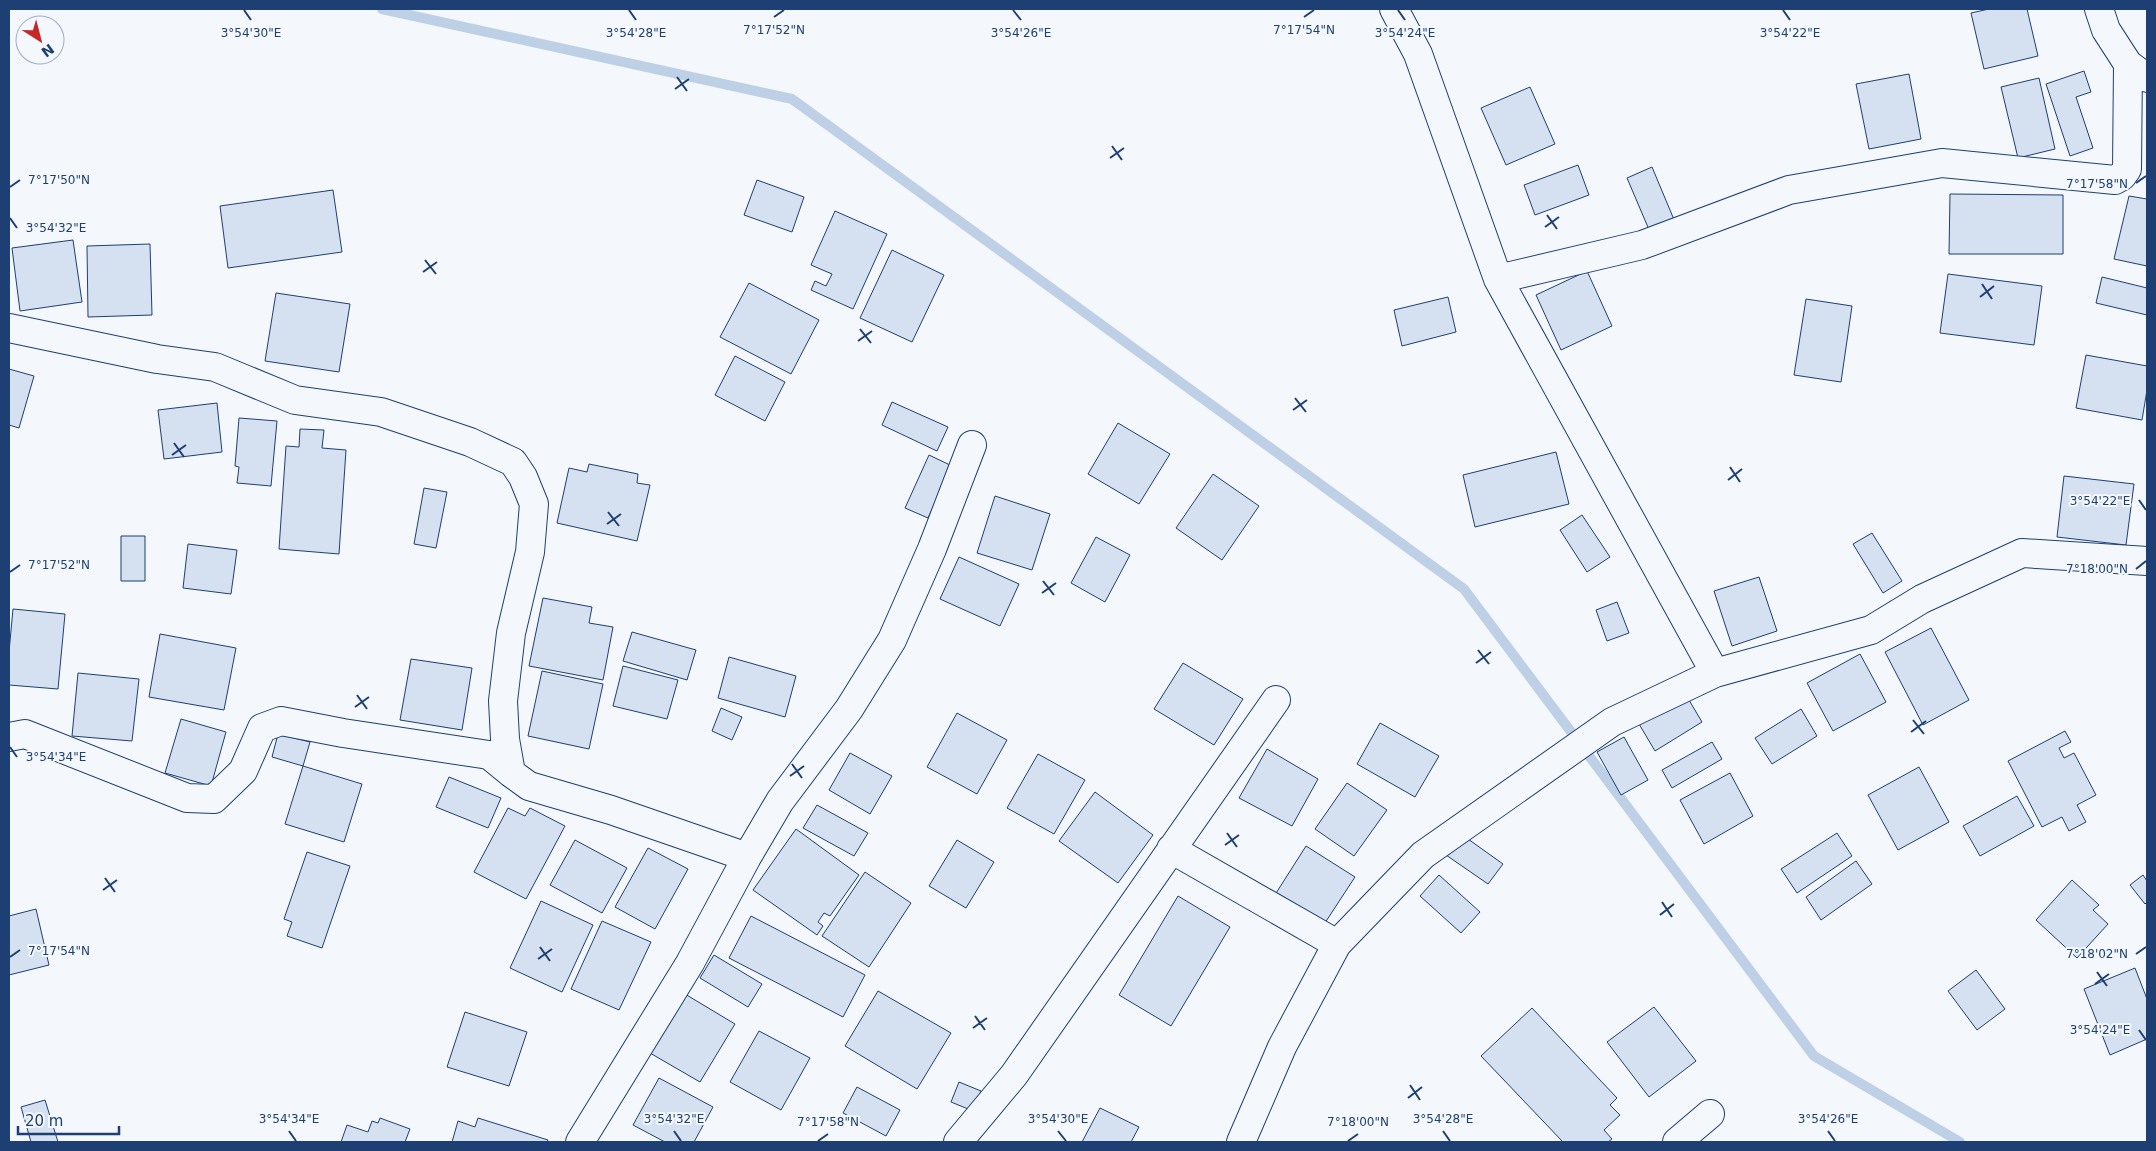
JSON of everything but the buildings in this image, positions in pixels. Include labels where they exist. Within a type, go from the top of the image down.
[{"type":"street","points":[[1394,9],[1418,54],[1498,279],[1715,673]]},
{"type":"street","points":[[1498,279],[1642,245],[1789,190],[1942,163],[2115,180],[2127,170],[2138,71],[2106,30],[2099,9]]},
{"type":"street","points":[[9,328],[157,358],[215,367],[295,400],[381,412],[470,442],[514,462],[523,477],[534,504],[530,552],[510,633],[503,701],[505,738],[512,772]]},
{"type":"street","points":[[580,1142],[690,963],[746,857],[780,801],[849,709],[892,640],[932,548],[972,445]]},
{"type":"street","points":[[1241,1142],[1282,1047],[1337,944],[1424,855],[1612,722],[1715,673],[1870,630],[1922,599],[2022,553],[2147,561]]},
{"type":"street","points":[[958,1142],[1014,1075],[1276,700]]},
{"type":"street","points":[[9,737],[25,734],[187,798],[214,799],[243,771],[262,728],[281,721],[343,733],[488,755],[529,786],[611,810],[746,857]]},
{"type":"street","points":[[1171,849],[1337,944]]},
{"type":"street","points":[[1677,1142],[1710,1114]]},
{"type":"waterway","points":[[382,9],[792,99],[1464,589],[1814,1056],[1960,1142]]}]
